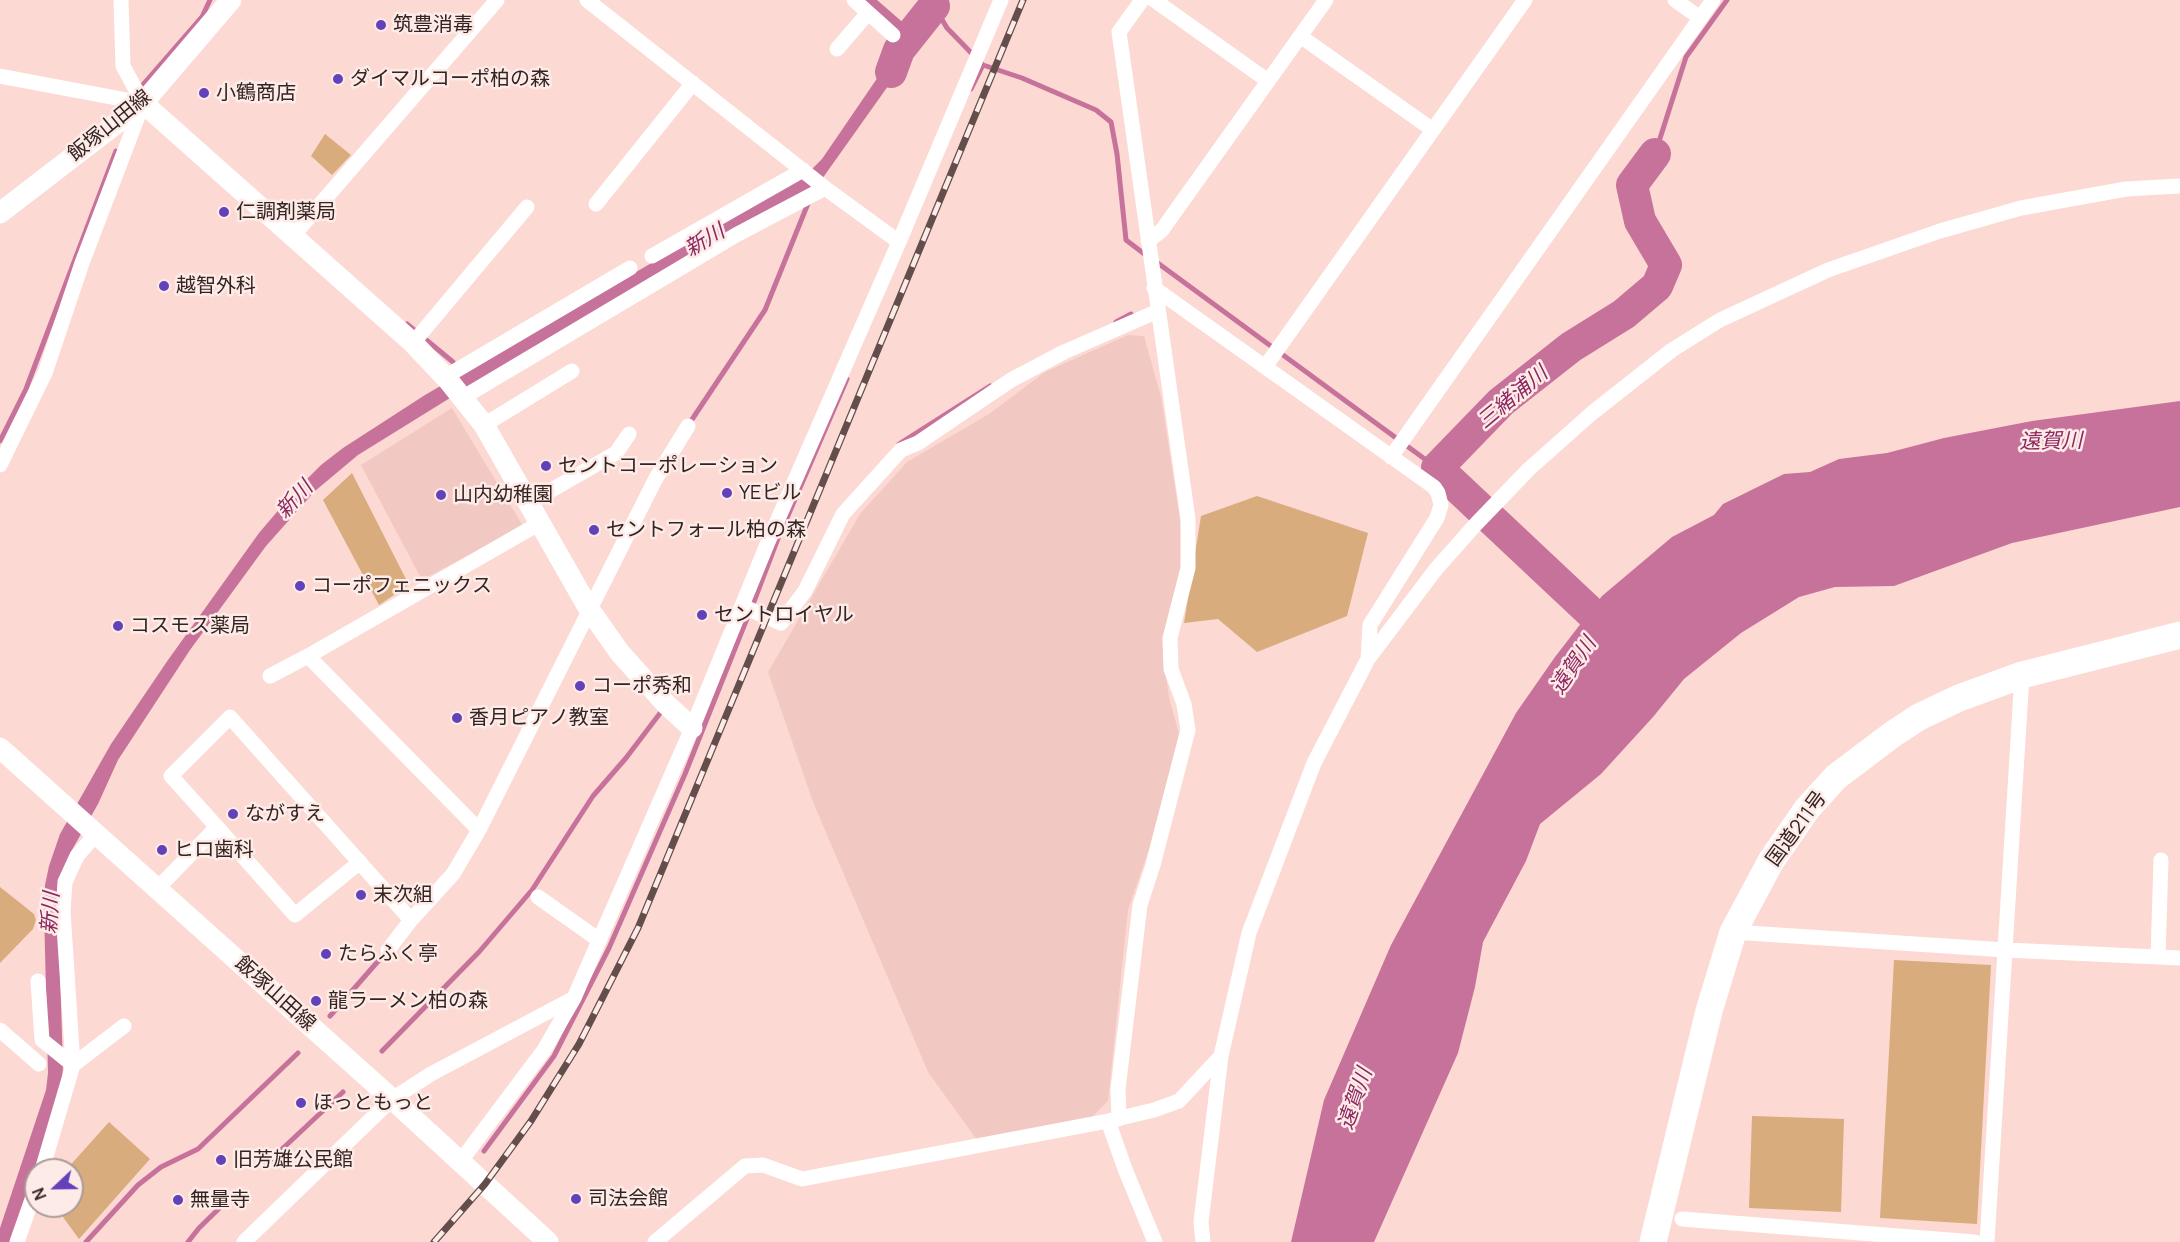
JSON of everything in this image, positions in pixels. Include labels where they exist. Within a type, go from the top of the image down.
[{"type":"highway","name":"国道211号","points":[[1653,1242],[1709,1011],[1733,932],[1771,861],[1807,809],[1836,777],[1893,734],[1919,717],[1959,698],[2022,675],[2180,635]]},
{"type":"main road","name":"飯塚山田線","points":[[0,213],[143,103],[229,1]]},
{"type":"main road","points":[[143,103],[413,343],[454,387],[484,425],[589,609],[620,652],[666,705],[692,728]]},
{"type":"main road","name":"飯塚山田線","points":[[0,748],[158,888],[548,1242]]},
{"type":"street","points":[[0,465],[45,373],[82,263],[143,103],[123,66],[121,0]]},
{"type":"street","points":[[292,237],[497,0]]},
{"type":"street","points":[[587,0],[823,186],[899,242]]},
{"type":"street","points":[[854,0],[893,35]]},
{"type":"street","points":[[460,1162],[544,1050],[574,998],[692,728],[748,609],[768,542],[899,242],[1001,0]]},
{"type":"street","points":[[1142,0],[1119,32],[1188,519],[1188,568],[1170,638],[1171,669],[1184,704],[1188,730],[1153,866],[1140,905],[1114,1120],[1125,1169],[1155,1242]]},
{"type":"street","points":[[1154,0],[1268,81]]},
{"type":"street","points":[[1148,241],[1162,230],[1326,0]]},
{"type":"street","points":[[1265,367],[1525,0]]},
{"type":"street","points":[[1675,0],[1700,18]]},
{"type":"street","points":[[1391,457],[1713,0]]},
{"type":"street","points":[[837,49],[868,12]]},
{"type":"street","points":[[1300,36],[1433,130]]},
{"type":"street","points":[[0,76],[143,103]]},
{"type":"street","points":[[596,204],[693,83]]},
{"type":"street","points":[[652,256],[805,171]]},
{"type":"street","points":[[454,387],[823,186]]},
{"type":"street","points":[[1203,1242],[1201,1222],[1221,1056],[1249,933],[1314,763],[1368,660],[1436,569],[1529,469],[1628,383],[1672,350],[1720,320],[1828,270],[1940,231],[2021,208],[2126,189],[2180,186]]},
{"type":"street","points":[[413,343],[527,207]]},
{"type":"street","points":[[454,387],[630,268]]},
{"type":"street","points":[[1154,288],[1434,487],[1438,493],[1441,505],[1437,518],[1370,625],[1368,660]]},
{"type":"street","points":[[748,609],[781,623],[805,591],[843,514],[901,450],[918,443],[1011,380],[1064,352],[1158,311]]},
{"type":"street","points":[[484,425],[572,371]]},
{"type":"street","points":[[388,950],[411,920],[453,874],[479,830],[655,480],[688,426]]},
{"type":"street","points":[[529,503],[616,453],[629,434]]},
{"type":"street","points":[[270,676],[540,523]]},
{"type":"street","points":[[308,656],[479,830]]},
{"type":"street","points":[[1987,1242],[2022,675]]},
{"type":"street","points":[[360,862],[295,915],[171,776],[230,717],[360,862],[411,920]]},
{"type":"street","points":[[158,888],[217,827]]},
{"type":"street","points":[[45,1158],[69,1063],[63,911],[65,882],[92,830]]},
{"type":"street","points":[[2158,957],[2161,860]]},
{"type":"street","points":[[538,897],[599,940]]},
{"type":"street","points":[[1733,932],[2006,950],[2180,958]]},
{"type":"street","points":[[38,981],[42,1040],[69,1063]]},
{"type":"street","points":[[244,1242],[392,1099],[431,1074],[574,998]]},
{"type":"street","points":[[69,1063],[124,1026]]},
{"type":"street","points":[[0,1030],[39,1064]]},
{"type":"street","points":[[655,1242],[745,1166],[763,1166],[802,1179],[1114,1120],[1179,1101],[1221,1056]]},
{"type":"street","points":[[17,1242],[25,1218]]},
{"type":"street","points":[[1682,1219],[1975,1242]]},
{"type":"shaded area","points":[[325,134],[351,155],[332,175],[311,156]]},
{"type":"shaded area","points":[[1128,335],[1144,336],[1161,397],[1181,526],[1182,568],[1163,655],[1169,697],[1179,734],[1149,849],[1128,910],[1108,1101],[1091,1118],[977,1140],[928,1072],[813,802],[768,672],[860,514],[907,462],[989,414],[1045,372]]},
{"type":"shaded area","name":"山内幼稚園","points":[[452,408],[523,526],[422,580],[361,465]]},
{"type":"shaded area","points":[[352,473],[409,585],[379,605],[323,500]]},
{"type":"shaded area","points":[[1257,496],[1368,533],[1347,616],[1257,652],[1218,619],[1184,623],[1201,516]]},
{"type":"shaded area","points":[[0,887],[34,914],[36,920],[33,929],[0,963]]},
{"type":"shaded area","points":[[1894,960],[1991,965],[1977,1224],[1880,1218]]},
{"type":"shaded area","points":[[1752,1116],[1844,1119],[1841,1212],[1749,1208]]},
{"type":"shaded area","points":[[109,1122],[150,1159],[79,1239],[64,1218],[84,1218],[84,1158],[77,1158]]},
{"type":"water","points":[[864,0],[877,0],[907,26],[913,37],[898,61],[898,72],[822,179],[812,188],[450,398],[358,455],[315,491],[266,546],[190,650],[118,760],[65,867],[59,941],[62,1081],[40,1158],[24,1158],[24,1211],[12,1242],[0,1242],[0,1228],[46,1090],[48,1073],[45,885],[60,834],[111,744],[259,533],[293,493],[321,465],[343,448],[425,395],[811,170],[822,159],[891,58],[902,34]]},
{"type":"water","name":"遠賀川","points":[[2180,401],[2180,507],[2012,543],[1894,586],[1835,587],[1799,597],[1741,633],[1684,679],[1601,774],[1540,824],[1526,861],[1483,942],[1475,987],[1458,1053],[1374,1242],[1291,1242],[1324,1100],[1391,945],[1516,713],[1602,596],[1672,537],[1714,515],[1723,504],[1784,474],[1810,472],[1839,459],[1887,453],[1944,438],[2032,421]]},
{"type":"waterway","points":[[142,86],[202,17],[210,0]]},
{"type":"waterway","points":[[936,0],[934,6],[947,28],[983,65],[1022,78],[1096,110],[1111,122],[1117,154],[1126,240],[1147,256]]},
{"type":"waterway","points":[[1655,154],[1686,57],[1727,0]]},
{"type":"waterway","name":"新川","points":[[891,72],[899,50],[934,6]]},
{"type":"waterway","points":[[971,89],[983,65]]},
{"type":"waterway","points":[[0,441],[26,389],[116,151]]},
{"type":"waterway","name":"三緒浦川","points":[[1603,624],[1437,468],[1501,402],[1571,347],[1624,314],[1657,286],[1666,265],[1640,221],[1632,185],[1655,154]]},
{"type":"waterway","points":[[689,424],[765,310],[809,201]]},
{"type":"waterway","points":[[1155,261],[1437,468]]},
{"type":"waterway","points":[[1116,322],[1131,314]]},
{"type":"waterway","points":[[407,324],[453,362]]},
{"type":"waterway","points":[[753,604],[777,541],[847,379]]},
{"type":"waterway","points":[[899,444],[990,386]]},
{"type":"waterway","points":[[484,1151],[554,1056],[609,948],[685,774],[750,611]]},
{"type":"waterway","points":[[382,1051],[479,952],[532,890],[593,796],[626,758],[664,708]]},
{"type":"waterway","points":[[330,1016],[387,951]]},
{"type":"waterway","points":[[86,1242],[138,1185],[161,1167],[198,1149],[298,1053]]},
{"type":"waterway","points":[[264,1166],[343,1092]]},
{"type":"waterway","points":[[188,1242],[236,1192]]},
{"type":"railway","points":[[434,1242],[485,1184],[531,1121],[579,1044],[638,928],[1023,0]]},
{"type":"place","name":"筑豊消毒","points":[[381,25]]},
{"type":"place","name":"ダイマルコーポ柏の森","points":[[338,79]]},
{"type":"place","name":"小鶴商店","points":[[204,93]]},
{"type":"place","name":"仁調剤薬局","points":[[224,212]]},
{"type":"place","name":"越智外科","points":[[164,286]]},
{"type":"place","name":"セントコーポレーション","points":[[546,466]]},
{"type":"place","name":"YEビル","points":[[727,493]]},
{"type":"place","name":"山内幼稚園","points":[[441,495]]},
{"type":"place","name":"セントフォール柏の森","points":[[594,530]]},
{"type":"place","name":"コーポフェニックス","points":[[300,586]]},
{"type":"place","name":"セントロイヤル","points":[[702,615]]},
{"type":"place","name":"コスモス薬局","points":[[118,626]]},
{"type":"place","name":"コーポ秀和","points":[[580,686]]},
{"type":"place","name":"香月ピアノ教室","points":[[457,718]]},
{"type":"place","name":"ながすえ","points":[[233,814]]},
{"type":"place","name":"ヒロ歯科","points":[[162,850]]},
{"type":"place","name":"末次組","points":[[361,895]]},
{"type":"place","name":"たらふく亭","points":[[326,954]]},
{"type":"place","name":"龍ラーメン柏の森","points":[[316,1001]]},
{"type":"place","name":"ほっともっと","points":[[301,1103]]},
{"type":"place","name":"旧芳雄公民館","points":[[221,1160]]},
{"type":"place","name":"司法会館","points":[[576,1199]]},
{"type":"place","name":"無量寺","points":[[178,1200]]}]
